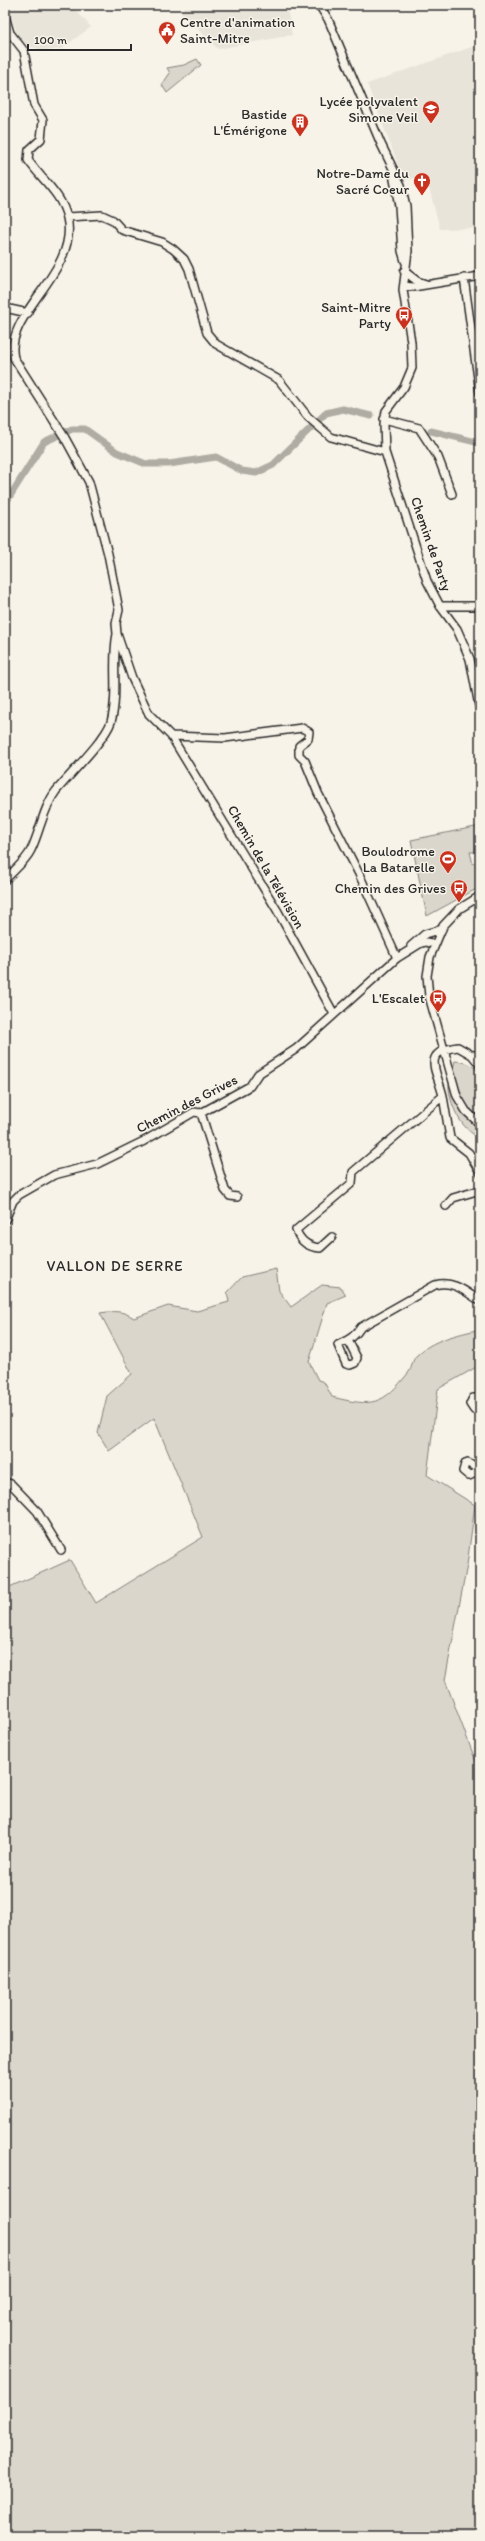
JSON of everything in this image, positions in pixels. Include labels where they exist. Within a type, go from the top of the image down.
[{"type":"street","points":[[319,5],[328,19],[392,168],[399,206],[402,251],[405,261],[404,286],[480,276]]},
{"type":"street","points":[[5,16],[10,33],[24,51],[34,106],[43,120],[43,132],[41,139],[29,150],[28,160],[55,192],[67,217],[68,232],[65,254],[28,313],[12,347],[14,358],[59,428],[89,482],[108,554],[119,610],[116,623],[117,634],[114,645],[116,686],[110,723],[90,752],[54,793],[38,828],[31,852],[5,880]]},
{"type":"street","points":[[67,217],[102,215],[113,220],[122,230],[162,242],[173,249],[184,259],[189,269],[207,333],[216,344],[279,380],[308,417],[331,437],[385,452]]},
{"type":"street","points":[[404,271],[417,281],[428,284]]},
{"type":"street","points":[[464,278],[480,393]]},
{"type":"street","name":"Chemin de Party","points":[[404,286],[412,368],[404,387],[386,411],[384,422],[385,452],[427,581],[440,606],[457,629],[466,649],[480,710]]},
{"type":"street","points":[[5,308],[28,313]]},
{"type":"street","points":[[384,422],[419,428],[438,457],[452,494]]},
{"type":"street","points":[[440,606],[480,606]]},
{"type":"street","name":"Chemin de la Télévision","points":[[117,634],[132,678],[149,714],[171,736],[277,910],[334,1014]]},
{"type":"street","points":[[171,736],[225,738],[302,728],[309,732],[309,736],[298,750],[359,874],[397,958]]},
{"type":"street","points":[[480,896],[459,909],[442,929],[430,957],[427,986],[456,1096],[466,1110],[480,1124]]},
{"type":"street","name":"Chemin des Grives","points":[[5,1220],[13,1201],[18,1195],[54,1175],[97,1164],[144,1141],[194,1112],[201,1113],[250,1086],[258,1074],[296,1049],[425,934],[442,929]]},
{"type":"street","name":"Chemin des Grives","points":[[404,953],[426,942],[435,944]]},
{"type":"street","points":[[480,1065],[472,1055],[458,1047],[443,1049],[436,1055],[432,1065],[443,1096],[450,1138],[469,1153],[480,1172]]},
{"type":"street","points":[[472,1055],[480,1055]]},
{"type":"street","points":[[332,1237],[320,1248],[314,1247],[306,1244],[298,1236],[296,1230],[352,1183],[353,1172],[443,1096]]},
{"type":"street","points":[[201,1113],[225,1190],[230,1196],[237,1196]]},
{"type":"street","points":[[446,1206],[453,1198],[480,1190]]},
{"type":"street","points":[[348,1340],[356,1336],[360,1327],[435,1285],[446,1282],[453,1284],[480,1301]]},
{"type":"street","points":[[480,1398],[473,1398],[470,1404],[474,1410],[480,1410]]},
{"type":"street","points":[[5,1482],[11,1484],[37,1511],[61,1550]]},
{"type":"shaded area","points":[[5,5],[71,5],[91,27],[61,49],[45,51],[19,43],[11,33],[16,29]]},
{"type":"shaded area","points":[[187,5],[279,5],[288,13],[292,35],[218,49],[180,12]]},
{"type":"shaded area","name":"Lycée polyvalent Simone Veil","points":[[480,44],[480,228],[440,229],[426,177],[404,180],[367,84]]},
{"type":"shaded area","points":[[197,59],[201,65],[167,93],[162,85],[170,73],[167,68],[184,65]]},
{"type":"shaded area","name":"Boulodrome La Batarelle","points":[[480,826],[475,852],[470,852],[473,864],[480,861],[480,887],[427,916],[411,840]]},
{"type":"shaded area","points":[[455,1061],[469,1064],[480,1074],[480,1138],[468,1130],[458,1118],[452,1104],[449,1086]]},
{"type":"shaded area","points":[[276,1269],[279,1291],[291,1307],[322,1285],[341,1287],[346,1295],[327,1303],[309,1362],[318,1380],[324,1382],[332,1397],[358,1402],[376,1401],[391,1392],[400,1383],[409,1372],[416,1356],[430,1345],[446,1338],[480,1329],[480,1365],[438,1389],[427,1475],[475,1505],[467,1565],[445,1680],[475,1759],[480,1765],[480,2536],[5,2536],[5,1589],[70,1560],[96,1603],[203,1537],[154,1418],[109,1451],[98,1433],[107,1396],[132,1374],[100,1313],[118,1312],[134,1318],[168,1306],[197,1311],[229,1302],[227,1293],[242,1277]]},
{"type":"waterway","points":[[5,504],[44,442],[72,429],[85,429],[117,452],[146,464],[169,464],[216,457],[242,471],[256,473],[273,465],[326,413],[343,409],[371,416]]},
{"type":"waterway","points":[[431,431],[480,443]]},
{"type":"place","name":"Centre d'animation Saint-Mitre","points":[[167,45]]},
{"type":"place","name":"Lycée polyvalent Simone Veil","points":[[431,124]]},
{"type":"place","name":"Bastide L'Émérigone","points":[[300,137]]},
{"type":"place","name":"Notre-Dame du Sacré Coeur","points":[[422,196]]},
{"type":"place","name":"Saint-Mitre Party","points":[[404,330]]},
{"type":"place","name":"Boulodrome La Batarelle","points":[[448,874]]},
{"type":"place","name":"Chemin des Grives","points":[[459,903]]},
{"type":"place","name":"L'Escalet","points":[[438,1013]]},
{"type":"district","name":"VALLON DE SERRE","points":[[115,1266]]}]
